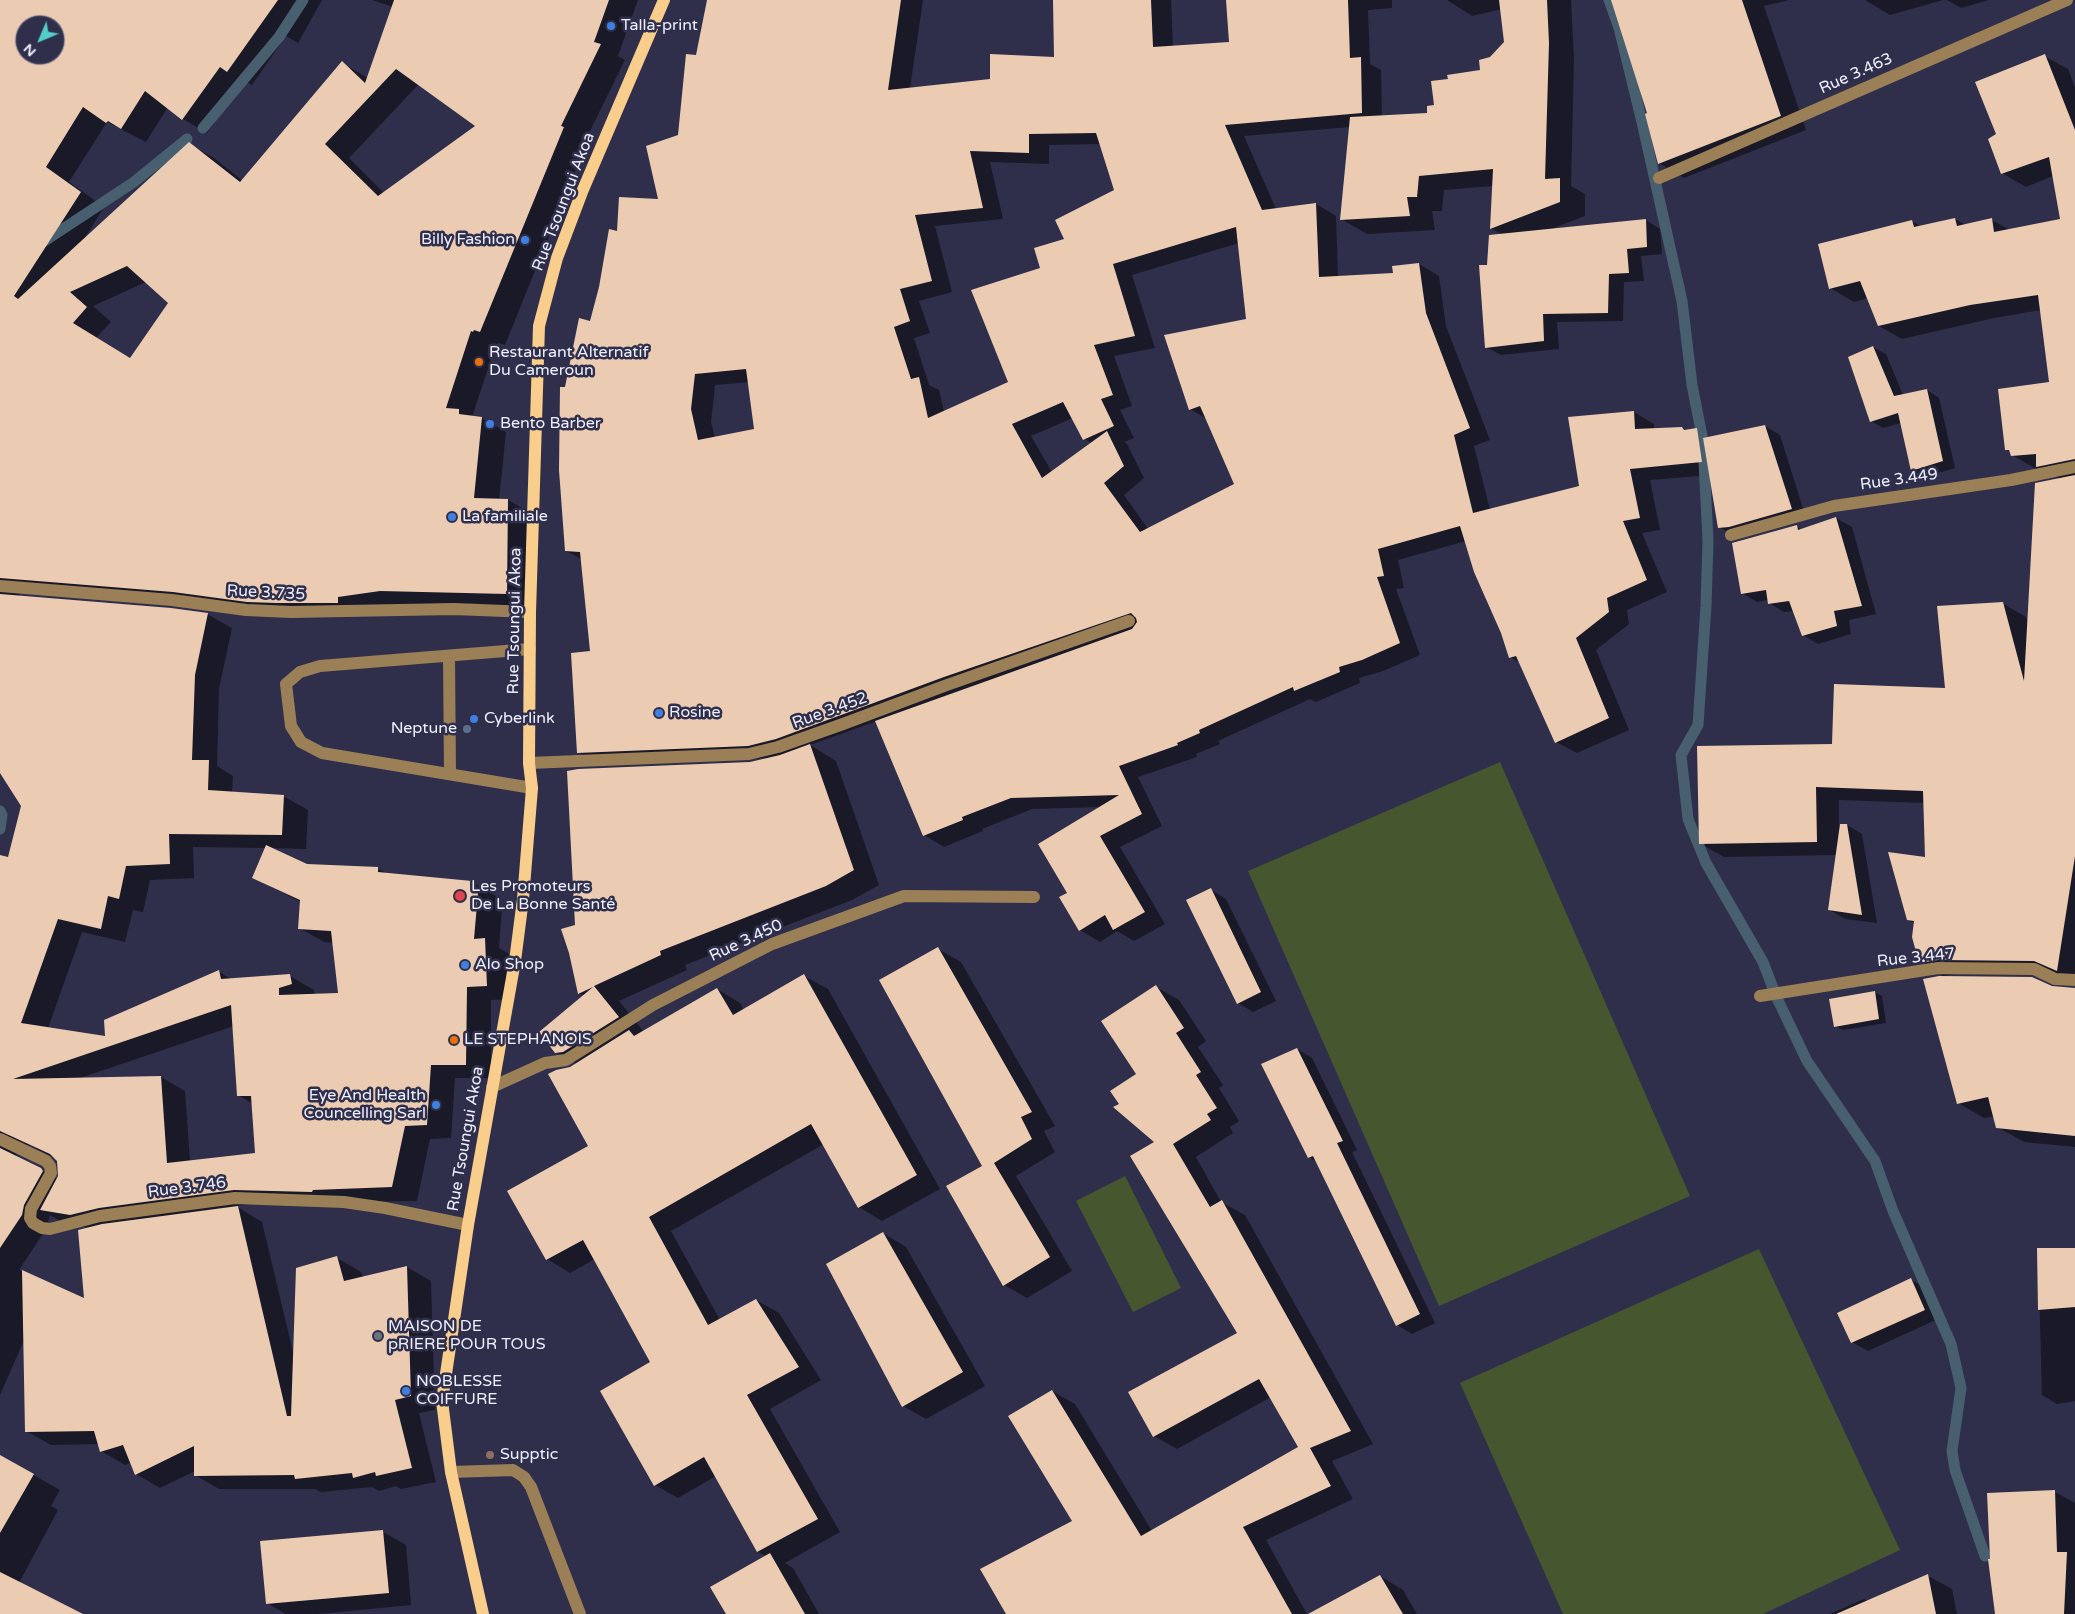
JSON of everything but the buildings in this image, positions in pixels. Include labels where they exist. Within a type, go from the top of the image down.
[{"type":"main road","name":"Rue Tsoungui Akoa","points":[[483,1614],[451,1472],[442,1401],[468,1225],[515,961],[523,899],[532,788],[529,763],[530,612],[540,326],[557,258],[572,217],[664,0]]},
{"type":"street","name":"Rue 3.463","points":[[1659,178],[2067,0]]},
{"type":"street","name":"Rue 3.449","points":[[1731,535],[1834,506],[2011,480],[2075,468]]},
{"type":"street","name":"Rue 3.735","points":[[0,586],[172,600],[246,610],[291,612],[454,609],[530,612]]},
{"type":"street","name":"Rue 3.452","points":[[529,763],[749,754],[778,747],[844,724],[947,685],[1129,621]]},
{"type":"street","points":[[530,649],[320,666],[300,672],[286,684],[291,726],[301,742],[322,753],[532,788]]},
{"type":"street","points":[[448,656],[450,774]]},
{"type":"street","name":"Rue 3.450","points":[[492,1087],[545,1063],[566,1060],[653,1005],[772,944],[904,896],[1034,897]]},
{"type":"street","name":"Rue 3.447","points":[[1760,996],[1938,968],[2034,969],[2055,979],[2075,980]]},
{"type":"street","name":"Rue 3.746","points":[[0,1139],[46,1161],[50,1166],[51,1173],[31,1209],[30,1218],[32,1223],[42,1228],[50,1229],[100,1216],[235,1198],[344,1202],[385,1208],[468,1225]]},
{"type":"street","points":[[451,1472],[513,1470],[524,1477],[532,1486],[580,1614]]},
{"type":"green space","points":[[1500,762],[1690,1196],[1439,1306],[1248,871]]},
{"type":"green space","points":[[1125,1176],[1181,1288],[1133,1312],[1076,1201]]},
{"type":"green space","points":[[1759,1249],[1900,1550],[1763,1614],[1563,1614],[1460,1383]]},
{"type":"waterway","points":[[203,128],[279,37],[303,0]]},
{"type":"waterway","points":[[1609,0],[1619,28],[1642,122],[1682,301],[1692,385],[1703,441],[1708,541],[1706,606],[1698,725],[1681,755],[1688,819],[1706,863],[1763,962],[1776,996],[1807,1061],[1875,1161],[1893,1211],[1951,1344],[1961,1388],[1952,1451],[1955,1470],[1985,1556]]},
{"type":"waterway","points":[[40,244],[134,182],[187,139]]},
{"type":"waterway","points":[[0,811],[2,815],[0,829]]},
{"type":"place","name":"Talla-print","points":[[611,26]]},
{"type":"place","name":"Billy Fashion","points":[[525,240]]},
{"type":"place","name":"Restaurant Alternatif Du Cameroun","points":[[479,362]]},
{"type":"place","name":"Bento Barber","points":[[490,424]]},
{"type":"place","name":"La familiale","points":[[452,517]]},
{"type":"place","name":"Rosine","points":[[659,713]]},
{"type":"place","name":"Cyberlink","points":[[474,719]]},
{"type":"place","name":"Neptune","points":[[467,729]]},
{"type":"place","name":"Les Promoteurs De La Bonne Santé","points":[[460,896]]},
{"type":"place","name":"Alo Shop","points":[[465,965]]},
{"type":"place","name":"LE STEPHANOIS","points":[[454,1040]]},
{"type":"place","name":"Eye And Health Councelling Sarl","points":[[436,1105]]},
{"type":"place","name":"MAISON DE pRIERE POUR TOUS","points":[[378,1336]]},
{"type":"place","name":"NOBLESSE COIFFURE","points":[[406,1391]]},
{"type":"place","name":"Supptic","points":[[490,1455]]}]
